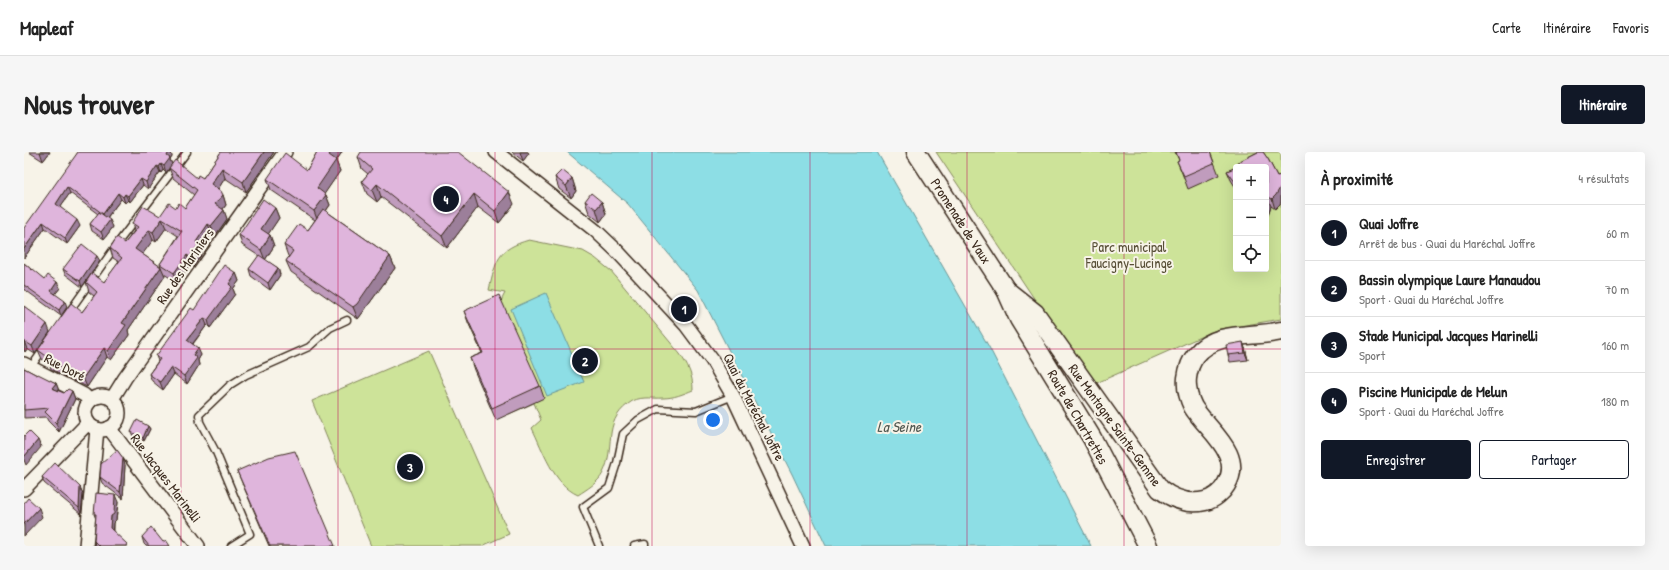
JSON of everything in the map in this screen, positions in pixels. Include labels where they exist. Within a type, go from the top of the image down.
[{"type":"street","name":"Rue des Mariniers","points":[[112,399],[285,152]]},
{"type":"street","name":"Quai du Maréchal Joffre","points":[[496,152],[596,231],[617,251],[686,325],[712,360],[733,396],[800,545]]},
{"type":"street","name":"Promenade de Vaux","points":[[916,152],[1006,290]]},
{"type":"street","name":"Rue Montagne Sainte-Gemme","points":[[1006,290],[1035,312],[1160,489],[1168,496],[1181,501],[1198,502],[1216,496],[1225,486],[1230,472],[1230,462],[1227,450],[1194,407],[1188,396],[1187,375],[1196,355],[1204,347],[1218,340],[1232,336],[1281,331]]},
{"type":"street","name":"Route de Chartrettes","points":[[1006,290],[1020,319],[1092,438],[1148,546]]},
{"type":"street","name":"Rue Doré","points":[[27,366],[84,395],[90,401]]},
{"type":"street","points":[[24,489],[98,427],[118,421],[119,407],[112,399],[102,395],[90,401],[85,412],[98,427],[86,546]]},
{"type":"street","name":"Rue Jacques Marinelli","points":[[98,427],[198,546]]},
{"type":"lane","points":[[66,316],[120,240],[187,152]]},
{"type":"lane","points":[[231,546],[250,534],[216,452],[200,422],[199,415],[230,385],[309,347],[330,328],[347,320]]},
{"type":"lane","points":[[27,366],[48,342]]},
{"type":"lane","points":[[599,546],[583,507],[609,488],[617,463],[623,434],[638,420],[658,409],[696,411],[733,396]]},
{"type":"lane","points":[[634,546],[645,544],[645,546]]},
{"type":"green space","name":"Parc municipal Faucigny-Lucinge","points":[[936,152],[1281,152],[1281,319],[1216,330],[1092,385]]},
{"type":"green space","points":[[529,240],[583,251],[595,258],[611,271],[680,354],[688,367],[692,380],[693,390],[678,396],[636,399],[620,412],[612,428],[607,463],[601,477],[589,488],[578,495],[569,490],[555,475],[545,456],[532,428],[541,420],[534,403],[509,414],[468,322],[501,301],[505,293],[489,290],[496,264],[504,252]]},
{"type":"green space","points":[[429,351],[509,534],[482,546],[371,546],[312,401]]},
{"type":"water","name":"La Seine","points":[[567,152],[877,152],[989,347],[1091,546],[826,546],[792,474],[698,290],[628,204]]},
{"type":"water","points":[[546,293],[584,382],[547,396],[511,309]]},
{"type":"building","points":[[78,152],[169,152],[167,156],[170,158],[164,166],[161,164],[159,167],[157,166],[146,182],[141,179],[128,196],[125,194],[123,197],[118,193],[103,214],[67,187],[56,204],[77,220],[65,238],[43,222],[24,249],[24,228]]},
{"type":"building","points":[[221,152],[264,152],[243,182],[222,168],[211,184],[221,191],[223,195],[215,204],[224,210],[211,226],[208,224],[196,242],[199,244],[190,257],[187,255],[174,273],[160,264],[182,231],[162,219],[153,232],[149,230],[135,249],[161,267],[122,323],[126,325],[108,351],[104,348],[83,378],[47,359],[49,358],[38,350],[71,303],[82,312],[97,292],[86,282],[92,273],[104,282],[122,258],[110,248],[117,237],[125,243],[138,227],[132,223],[143,206],[160,216],[169,203],[176,208],[179,203],[185,208],[197,190],[169,168],[175,160],[197,178],[198,175],[203,178]]},
{"type":"building","points":[[317,152],[331,152],[329,155],[336,160],[317,188],[326,195],[314,211],[267,179],[285,153],[307,170]]},
{"type":"building","points":[[361,152],[458,152],[509,192],[495,211],[474,194],[442,236],[377,184],[372,190],[362,181],[372,169],[358,157]]},
{"type":"building","points":[[1176,152],[1210,152],[1214,163],[1184,176],[1177,161],[1179,160]]},
{"type":"building","points":[[1258,152],[1263,152],[1277,176],[1281,175],[1281,186],[1272,199],[1269,197],[1269,164],[1238,164],[1238,162]]},
{"type":"building","points":[[1233,168],[1233,179],[1227,171]]},
{"type":"building","points":[[562,170],[572,178],[566,186],[555,177]]},
{"type":"building","points":[[591,193],[602,202],[596,209],[585,201]]},
{"type":"building","points":[[263,199],[275,208],[261,229],[270,235],[261,250],[239,235]]},
{"type":"building","points":[[323,209],[390,256],[357,304],[353,307],[286,261],[293,251],[284,245],[299,224],[308,230]]},
{"type":"building","points":[[99,212],[110,220],[101,232],[90,224]]},
{"type":"building","points":[[82,244],[97,256],[80,281],[63,269]]},
{"type":"building","points":[[259,255],[278,268],[268,283],[249,269]]},
{"type":"building","points":[[24,263],[45,279],[48,275],[57,282],[51,291],[65,301],[59,310],[24,285]]},
{"type":"building","points":[[224,265],[236,273],[229,284],[232,287],[208,320],[204,318],[187,340],[198,348],[193,355],[197,358],[184,376],[171,367],[160,382],[149,374],[160,359],[156,356],[191,308],[194,310]]},
{"type":"building","points":[[499,295],[540,386],[492,408],[470,358],[483,353],[464,311]]},
{"type":"building","points":[[24,306],[47,324],[32,346],[24,341]]},
{"type":"building","points":[[1243,342],[1245,353],[1228,355],[1226,345]]},
{"type":"building","points":[[24,368],[56,383],[52,388],[64,393],[68,389],[72,391],[56,423],[45,412],[49,408],[24,410]]},
{"type":"building","points":[[137,420],[148,426],[143,438],[131,432]]},
{"type":"building","points":[[29,431],[38,440],[24,457],[24,436]]},
{"type":"building","points":[[117,450],[123,458],[120,492],[100,477],[101,464]]},
{"type":"building","points":[[295,451],[335,546],[270,546],[237,471],[269,457]]},
{"type":"building","points":[[55,463],[80,487],[79,508],[42,477]]},
{"type":"building","points":[[96,493],[115,495],[114,514],[111,516],[110,528],[127,544],[126,546],[99,546],[94,541]]},
{"type":"building","points":[[28,498],[39,508],[24,524],[24,503]]},
{"type":"building","points":[[151,527],[163,542],[166,540],[170,546],[149,546],[142,537]]},
{"type":"place","name":"Piscine Municipale de Melun","points":[[446,199]]},
{"type":"place","name":"Quai Joffre","points":[[684,309]]},
{"type":"place","name":"Bassin olympique Laure Manaudou","points":[[585,361]]},
{"type":"place","name":"Stade Municipal Jacques Marinelli","points":[[410,467]]}]
